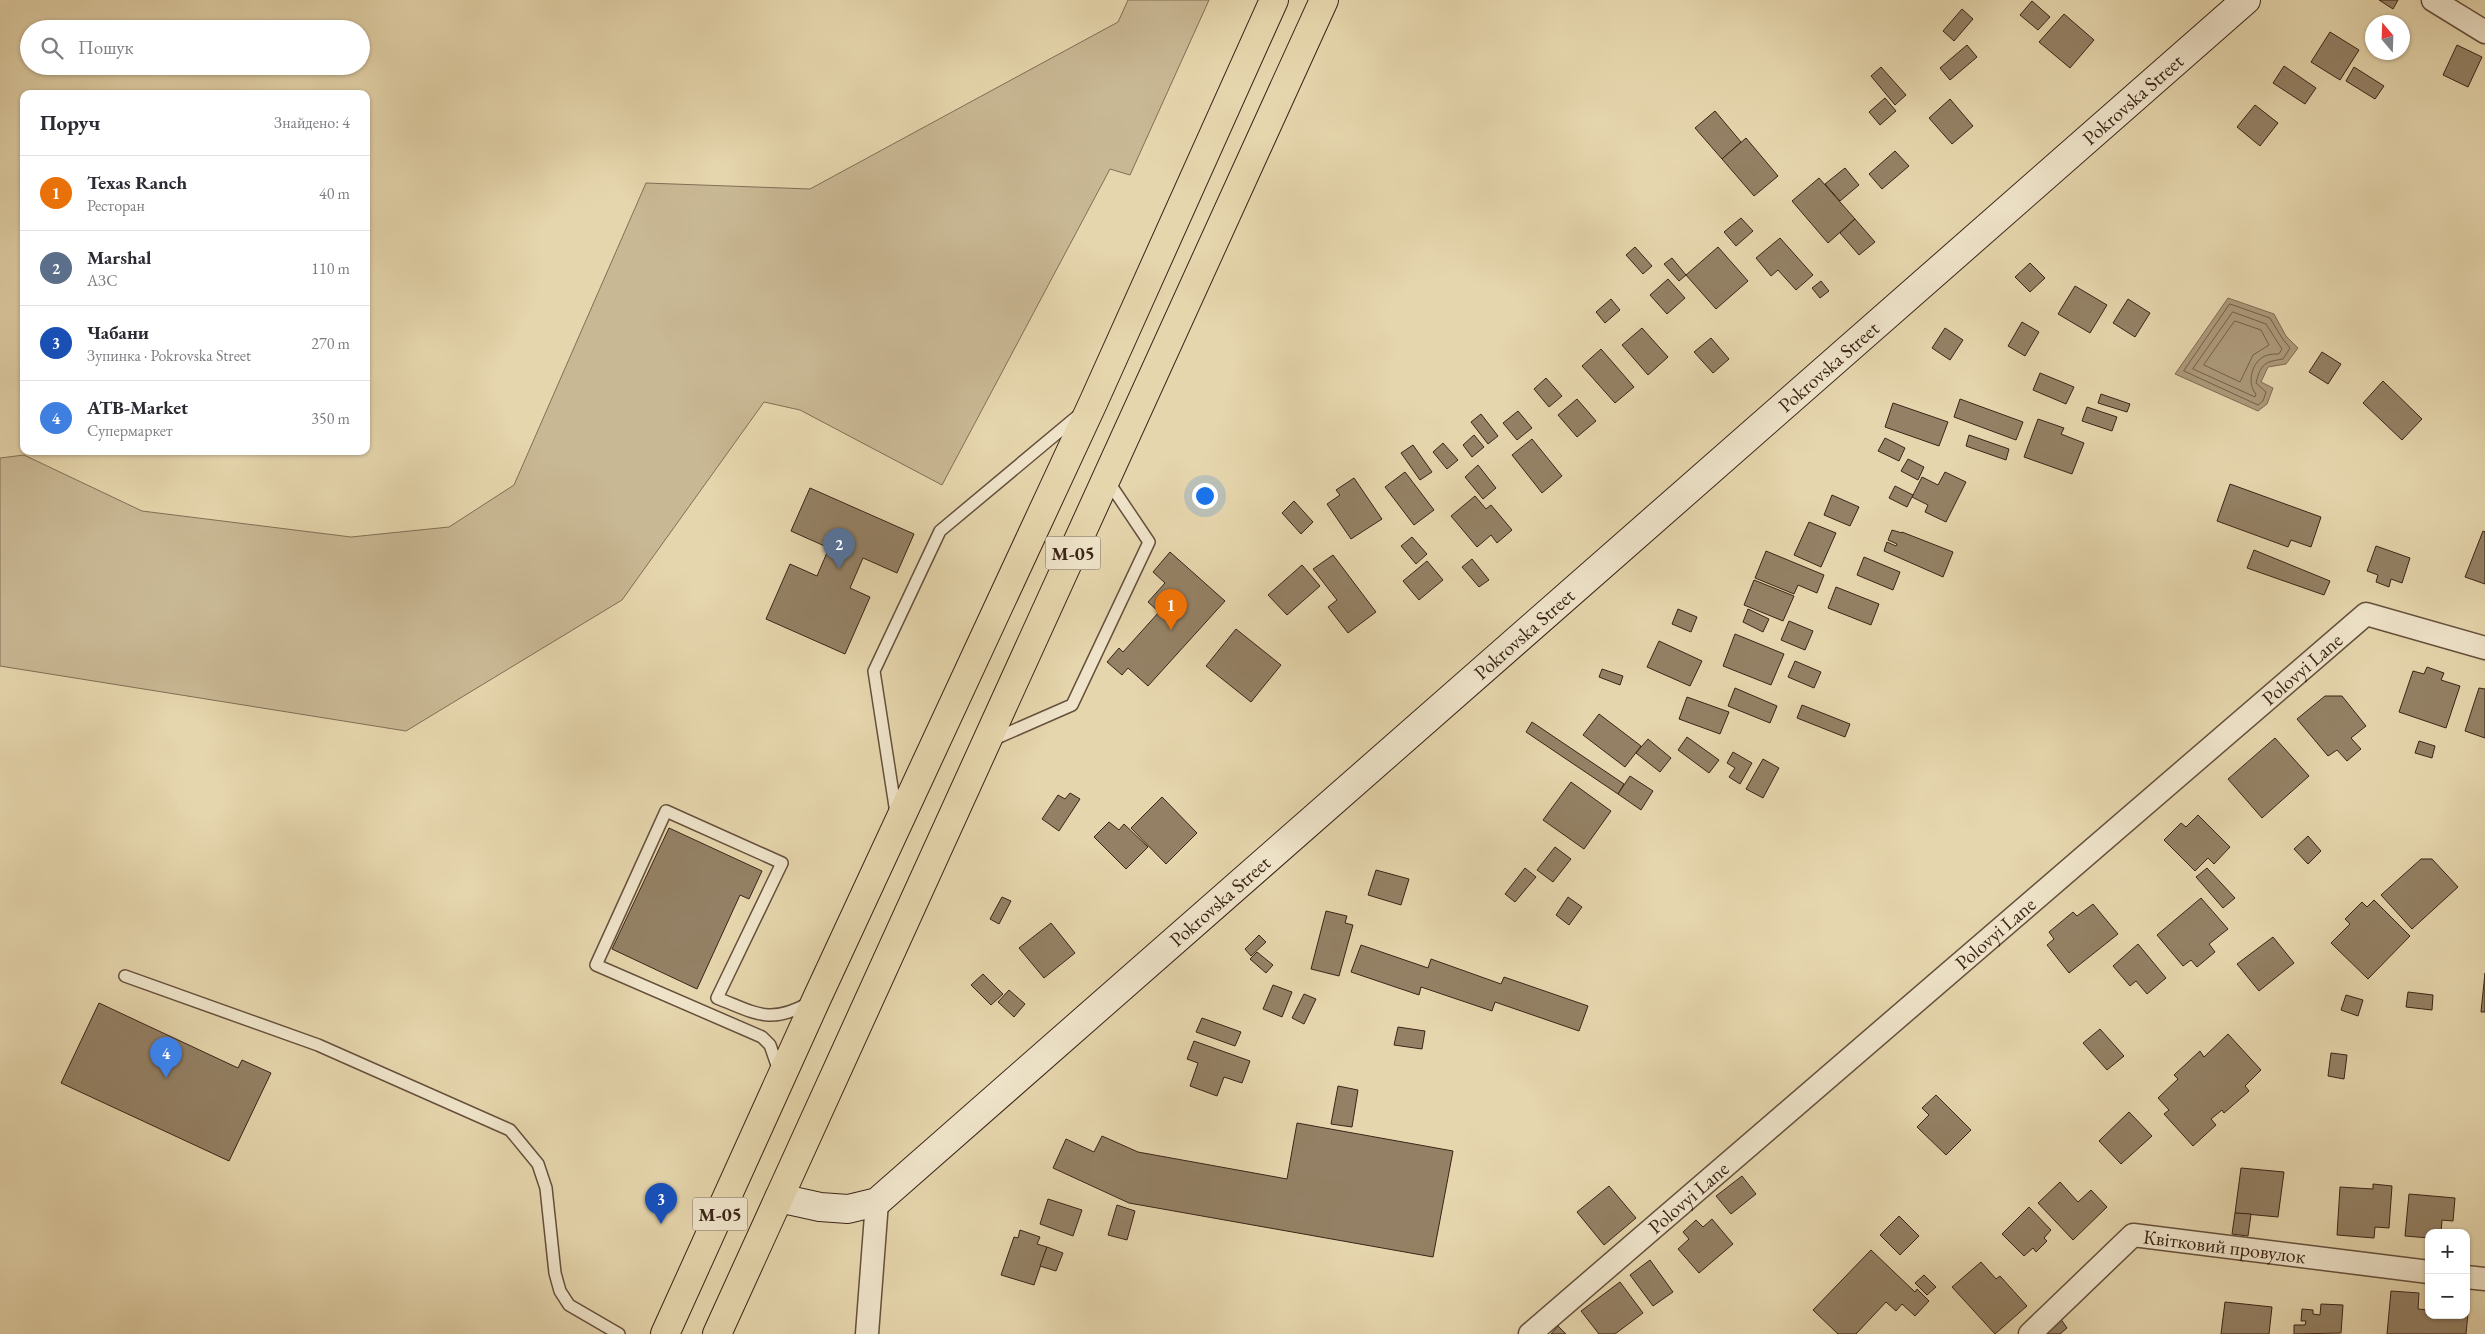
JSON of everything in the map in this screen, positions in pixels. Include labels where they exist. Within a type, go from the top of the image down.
[{"type":"highway","name":"М-05","points":[[665,1334],[817,998],[1093,403],[1274,0]]},
{"type":"highway","name":"М-05","points":[[717,1334],[1324,0]]},
{"type":"street","name":"Pokrovska Street","points":[[779,1198],[820,1207],[848,1209],[877,1202],[2246,0]]},
{"type":"street","points":[[2433,0],[2485,32]]},
{"type":"street","name":"Polovyi Lane","points":[[1530,1334],[2366,614],[2485,648]]},
{"type":"street","points":[[867,1334],[877,1202]]},
{"type":"street","name":"Квітковий провулок","points":[[2030,1334],[2133,1235],[2425,1272]]},
{"type":"street","points":[[2470,1277],[2485,1279]]},
{"type":"lane","points":[[898,823],[874,671],[940,531],[1093,403]]},
{"type":"lane","points":[[988,742],[1072,705],[1148,542],[1106,479]]},
{"type":"lane","points":[[781,1079],[777,1060],[770,1045],[762,1037],[596,964],[666,811],[782,863],[717,998],[765,1017],[780,1015],[798,1009],[817,998]]},
{"type":"lane","points":[[125,976],[318,1045],[510,1130],[538,1164],[546,1188],[555,1273],[560,1291],[569,1305],[619,1334]]},
{"type":"shaded area","points":[[1128,0],[1209,0],[1130,175],[1110,169],[942,485],[800,410],[764,402],[622,600],[406,731],[0,666],[0,458],[24,455],[142,511],[351,537],[449,527],[514,485],[646,183],[810,189],[1118,22]]},
{"type":"water","points":[[2228,298],[2274,314],[2286,336],[2298,348],[2286,364],[2268,367],[2261,382],[2273,388],[2267,404],[2258,411],[2175,374]]},
{"type":"building","points":[[2379,0],[2398,0],[2393,9]]},
{"type":"building","points":[[2032,1],[2050,17],[2038,30],[2020,15]]},
{"type":"building","points":[[1962,9],[1973,19],[1954,41],[1943,31]]},
{"type":"building","points":[[2064,14],[2094,40],[2070,68],[2039,42]]},
{"type":"building","points":[[2330,32],[2359,50],[2340,80],[2311,62]]},
{"type":"building","points":[[1967,45],[1977,57],[1950,80],[1940,68]]},
{"type":"building","points":[[2457,45],[2482,57],[2468,87],[2443,75]]},
{"type":"building","points":[[2284,66],[2316,88],[2305,104],[2273,83]]},
{"type":"building","points":[[1881,67],[1906,95],[1895,105],[1871,76]]},
{"type":"building","points":[[2354,67],[2384,86],[2375,99],[2346,81]]},
{"type":"building","points":[[1885,98],[1896,111],[1880,125],[1869,112]]},
{"type":"building","points":[[1950,99],[1973,126],[1952,144],[1929,118]]},
{"type":"building","points":[[2255,105],[2278,123],[2260,146],[2237,127]]},
{"type":"building","points":[[1715,111],[1741,142],[1722,159],[1695,128]]},
{"type":"building","points":[[1746,138],[1778,176],[1754,196],[1722,159]]},
{"type":"building","points":[[1895,151],[1909,166],[1882,189],[1869,174]]},
{"type":"building","points":[[1845,168],[1859,185],[1840,201],[1825,184]]},
{"type":"building","points":[[1819,178],[1855,219],[1828,243],[1792,201]]},
{"type":"building","points":[[1741,218],[1753,231],[1736,246],[1724,232]]},
{"type":"building","points":[[1855,219],[1875,242],[1859,255],[1840,233]]},
{"type":"building","points":[[1780,238],[1813,275],[1796,290],[1778,270],[1771,276],[1756,258]]},
{"type":"building","points":[[1635,247],[1652,266],[1643,274],[1626,255]]},
{"type":"building","points":[[1718,247],[1748,281],[1716,309],[1686,275]]},
{"type":"building","points":[[1672,258],[1686,275],[1679,281],[1664,264]]},
{"type":"building","points":[[2030,263],[2045,278],[2030,292],[2015,277]]},
{"type":"building","points":[[1668,279],[1685,298],[1667,314],[1650,295]]},
{"type":"building","points":[[1821,281],[1829,291],[1820,298],[1812,288]]},
{"type":"building","points":[[2075,286],[2107,305],[2090,333],[2058,314]]},
{"type":"building","points":[[1611,299],[1620,310],[1605,323],[1596,312]]},
{"type":"building","points":[[2128,299],[2150,313],[2135,337],[2113,323]]},
{"type":"building","points":[[2022,322],[2039,332],[2025,356],[2008,346]]},
{"type":"building","points":[[1642,328],[1668,357],[1648,375],[1622,345]]},
{"type":"building","points":[[1945,328],[1963,340],[1950,360],[1932,348]]},
{"type":"building","points":[[1711,338],[1729,359],[1713,373],[1694,352]]},
{"type":"building","points":[[1601,349],[1634,387],[1615,403],[1582,366]]},
{"type":"building","points":[[2322,352],[2341,364],[2328,384],[2309,372]]},
{"type":"building","points":[[2040,373],[2074,387],[2066,404],[2033,390]]},
{"type":"building","points":[[1546,378],[1562,396],[1549,407],[1534,389]]},
{"type":"building","points":[[2383,381],[2422,419],[2402,440],[2363,403]]},
{"type":"building","points":[[2101,394],[2130,404],[2127,412],[2098,403]]},
{"type":"building","points":[[1577,399],[1596,421],[1577,437],[1558,415]]},
{"type":"building","points":[[1960,399],[2023,422],[2016,440],[1954,417]]},
{"type":"building","points":[[1893,403],[1948,422],[1939,446],[1885,427]]},
{"type":"building","points":[[2087,407],[2117,417],[2112,431],[2082,421]]},
{"type":"building","points":[[1518,411],[1532,428],[1517,440],[1503,423]]},
{"type":"building","points":[[1481,414],[1498,436],[1488,444],[1471,422]]},
{"type":"building","points":[[2038,419],[2064,428],[2061,434],[2084,443],[2072,474],[2024,457]]},
{"type":"building","points":[[1474,435],[1484,447],[1472,457],[1463,445]]},
{"type":"building","points":[[1969,435],[2009,449],[2006,460],[1966,446]]},
{"type":"building","points":[[1885,438],[1905,448],[1899,461],[1878,451]]},
{"type":"building","points":[[1532,439],[1562,476],[1542,493],[1512,455]]},
{"type":"building","points":[[1443,443],[1458,460],[1447,469],[1433,452]]},
{"type":"building","points":[[1413,445],[1432,472],[1420,480],[1401,453]]},
{"type":"building","points":[[1908,459],[1924,467],[1918,480],[1901,471]]},
{"type":"building","points":[[1478,465],[1496,488],[1483,499],[1465,477]]},
{"type":"building","points":[[1405,472],[1434,510],[1414,525],[1385,487]]},
{"type":"building","points":[[1945,472],[1966,482],[1946,522],[1925,512],[1928,505],[1912,497],[1922,477],[1938,485]]},
{"type":"building","points":[[1354,478],[1382,519],[1351,539],[1327,504],[1340,495],[1336,490]]},
{"type":"building","points":[[2230,484],[2321,517],[2311,547],[2291,540],[2288,547],[2217,521]]},
{"type":"building","points":[[1895,486],[1913,495],[1907,507],[1889,498]]},
{"type":"building","points":[[810,488],[914,534],[897,573],[863,558],[850,588],[870,597],[845,654],[766,619],[790,564],[817,576],[829,548],[791,531]]},
{"type":"building","points":[[1832,495],[1859,507],[1850,526],[1824,515]]},
{"type":"building","points":[[1475,496],[1486,509],[1491,505],[1512,530],[1497,543],[1491,535],[1477,547],[1451,516]]},
{"type":"building","points":[[1294,501],[1313,522],[1301,534],[1282,513]]},
{"type":"building","points":[[1809,522],[1836,533],[1821,567],[1794,555]]},
{"type":"building","points":[[1892,530],[1902,532],[1953,552],[1943,577],[1884,551],[1887,542],[1896,546],[1897,544],[1888,540]]},
{"type":"building","points":[[2483,531],[2485,532],[2485,584],[2465,577]]},
{"type":"building","points":[[1412,537],[1427,554],[1416,564],[1401,546]]},
{"type":"building","points":[[2376,546],[2410,558],[2402,583],[2391,579],[2389,587],[2376,582],[2378,575],[2367,571]]},
{"type":"building","points":[[2254,550],[2330,581],[2324,595],[2247,568]]},
{"type":"building","points":[[1766,551],[1824,575],[1817,593],[1798,585],[1794,594],[1755,578]]},
{"type":"building","points":[[1170,552],[1225,601],[1148,686],[1128,668],[1122,675],[1107,662],[1119,648],[1123,652],[1159,612],[1148,602],[1165,583],[1153,572]]},
{"type":"building","points":[[1333,555],[1376,612],[1348,633],[1328,607],[1337,600],[1313,569]]},
{"type":"building","points":[[1864,557],[1900,572],[1893,590],[1857,575]]},
{"type":"building","points":[[1472,559],[1489,580],[1479,587],[1462,567]]},
{"type":"building","points":[[1427,561],[1443,580],[1419,600],[1403,581]]},
{"type":"building","points":[[1302,565],[1320,586],[1287,615],[1268,595]]},
{"type":"building","points":[[1754,580],[1794,596],[1783,621],[1744,605]]},
{"type":"building","points":[[1836,587],[1879,604],[1871,625],[1828,608]]},
{"type":"building","points":[[1678,609],[1697,617],[1691,632],[1672,624]]},
{"type":"building","points":[[1748,609],[1769,619],[1763,632],[1743,622]]},
{"type":"building","points":[[1789,621],[1813,631],[1805,650],[1781,640]]},
{"type":"building","points":[[1236,629],[1281,665],[1251,702],[1206,666]]},
{"type":"building","points":[[1735,634],[1784,654],[1771,685],[1723,666]]},
{"type":"building","points":[[1659,641],[1702,661],[1690,686],[1647,667]]},
{"type":"building","points":[[1795,661],[1821,672],[1814,688],[1788,677]]},
{"type":"building","points":[[2427,667],[2444,673],[2441,680],[2460,686],[2446,728],[2399,712],[2413,671],[2424,674]]},
{"type":"building","points":[[1602,669],[1623,676],[1620,685],[1599,677]]},
{"type":"building","points":[[1735,688],[1777,706],[1770,723],[1728,706]]},
{"type":"building","points":[[2479,688],[2485,689],[2485,738],[2465,731]]},
{"type":"building","points":[[2325,696],[2342,696],[2366,726],[2351,738],[2361,749],[2347,761],[2337,750],[2328,756],[2297,719]]},
{"type":"building","points":[[1687,697],[1729,712],[1720,734],[1679,719]]},
{"type":"building","points":[[1802,705],[1850,724],[1845,737],[1797,718]]},
{"type":"building","points":[[1599,714],[1641,746],[1625,767],[1583,735]]},
{"type":"building","points":[[1532,722],[1624,784],[1618,794],[1526,732]]},
{"type":"building","points":[[1687,737],[1719,760],[1709,773],[1678,750]]},
{"type":"building","points":[[2275,738],[2309,776],[2262,818],[2228,779]]},
{"type":"building","points":[[1648,739],[1671,758],[1660,772],[1636,753]]},
{"type":"building","points":[[2419,741],[2435,746],[2432,758],[2415,753]]},
{"type":"building","points":[[1733,752],[1752,763],[1740,784],[1729,777],[1735,768],[1727,763]]},
{"type":"building","points":[[1763,759],[1779,768],[1763,798],[1746,789]]},
{"type":"building","points":[[1630,776],[1653,791],[1641,810],[1618,794]]},
{"type":"building","points":[[1571,782],[1611,811],[1584,849],[1543,820]]},
{"type":"building","points":[[1070,793],[1080,799],[1059,831],[1042,819],[1058,795],[1065,799]]},
{"type":"building","points":[[1162,797],[1197,833],[1166,864],[1131,828]]},
{"type":"building","points":[[2198,815],[2230,847],[2214,864],[2208,858],[2195,871],[2164,840],[2181,823],[2186,827]]},
{"type":"building","points":[[1109,822],[1119,830],[1124,824],[1148,847],[1126,869],[1094,837]]},
{"type":"building","points":[[669,828],[762,871],[749,899],[740,895],[697,989],[612,949]]},
{"type":"building","points":[[2308,836],[2321,851],[2308,864],[2294,849]]},
{"type":"building","points":[[1555,847],[1571,859],[1553,882],[1537,870]]},
{"type":"building","points":[[2421,859],[2432,859],[2458,887],[2412,929],[2381,895]]},
{"type":"building","points":[[1525,868],[1536,877],[1515,902],[1505,894]]},
{"type":"building","points":[[2207,868],[2235,898],[2223,908],[2196,877]]},
{"type":"building","points":[[1376,870],[1409,879],[1401,905],[1368,895]]},
{"type":"building","points":[[1002,897],[1011,901],[999,924],[990,919]]},
{"type":"building","points":[[1568,897],[1582,907],[1569,925],[1556,915]]},
{"type":"building","points":[[2201,898],[2228,929],[2209,944],[2215,952],[2197,967],[2191,960],[2183,966],[2157,935]]},
{"type":"building","points":[[2374,900],[2410,936],[2368,979],[2331,943],[2350,924],[2345,919],[2362,902],[2367,907]]},
{"type":"building","points":[[2093,904],[2118,934],[2069,973],[2047,945],[2054,939],[2049,932],[2073,912],[2077,916]]},
{"type":"building","points":[[1326,911],[1347,916],[1345,923],[1353,925],[1339,976],[1311,969]]},
{"type":"building","points":[[1051,923],[1075,953],[1044,978],[1019,948]]},
{"type":"building","points":[[1259,935],[1266,942],[1251,956],[1245,949]]},
{"type":"building","points":[[2273,937],[2294,963],[2259,991],[2237,964]]},
{"type":"building","points":[[2138,944],[2166,978],[2147,994],[2136,981],[2130,986],[2113,966]]},
{"type":"building","points":[[1361,945],[1428,968],[1431,959],[1501,984],[1504,977],[1588,1006],[1579,1031],[1495,1002],[1492,1011],[1421,987],[1419,995],[1351,972]]},
{"type":"building","points":[[1257,952],[1273,965],[1266,973],[1250,959]]},
{"type":"building","points":[[2485,973],[2485,1012],[2481,1012]]},
{"type":"building","points":[[983,974],[1003,994],[991,1005],[971,985]]},
{"type":"building","points":[[1273,985],[1292,992],[1282,1017],[1263,1009]]},
{"type":"building","points":[[1009,990],[1025,1004],[1014,1017],[998,1002]]},
{"type":"building","points":[[2408,992],[2433,995],[2432,1010],[2406,1007]]},
{"type":"building","points":[[1304,994],[1316,999],[1304,1024],[1292,1018]]},
{"type":"building","points":[[2346,995],[2363,1000],[2358,1016],[2341,1010]]},
{"type":"building","points":[[99,1003],[238,1068],[242,1060],[271,1073],[229,1161],[61,1083]]},
{"type":"building","points":[[1202,1018],[1241,1032],[1235,1046],[1196,1032]]},
{"type":"building","points":[[1398,1027],[1425,1031],[1422,1049],[1394,1045]]},
{"type":"building","points":[[2100,1029],[2124,1056],[2107,1070],[2083,1043]]},
{"type":"building","points":[[2228,1034],[2261,1070],[2245,1086],[2249,1091],[2224,1113],[2222,1110],[2211,1119],[2216,1125],[2193,1146],[2164,1114],[2169,1110],[2158,1098],[2178,1079],[2174,1075],[2200,1051],[2204,1057]]},
{"type":"building","points":[[1194,1041],[1250,1061],[1242,1083],[1224,1077],[1217,1096],[1190,1086],[1198,1063],[1187,1059]]},
{"type":"building","points":[[2331,1053],[2347,1055],[2344,1079],[2328,1076]]},
{"type":"building","points":[[1338,1086],[1358,1090],[1352,1127],[1331,1124]]},
{"type":"building","points":[[1936,1095],[1971,1130],[1946,1155],[1917,1127],[1929,1115],[1922,1108]]},
{"type":"building","points":[[2129,1112],[2152,1136],[2121,1164],[2099,1141]]},
{"type":"building","points":[[1297,1123],[1453,1151],[1433,1257],[1129,1203],[1053,1168],[1066,1139],[1094,1152],[1102,1136],[1138,1152],[1287,1179]]},
{"type":"building","points":[[2241,1168],[2284,1172],[2278,1217],[2235,1213]]},
{"type":"building","points":[[1742,1176],[1756,1194],[1731,1214],[1716,1196]]},
{"type":"building","points":[[2060,1182],[2078,1202],[2091,1190],[2107,1207],[2073,1240],[2038,1203]]},
{"type":"building","points":[[2373,1184],[2392,1186],[2389,1228],[2375,1227],[2374,1238],[2337,1235],[2340,1187],[2373,1189]]},
{"type":"building","points":[[1609,1186],[1636,1218],[1604,1245],[1577,1212]]},
{"type":"building","points":[[2409,1194],[2455,1198],[2453,1221],[2442,1220],[2441,1229],[2425,1229],[2425,1238],[2405,1236]]},
{"type":"building","points":[[1048,1199],[1082,1210],[1073,1236],[1040,1224]]},
{"type":"building","points":[[1117,1205],[1135,1211],[1127,1240],[1108,1235]]},
{"type":"building","points":[[2029,1207],[2051,1230],[2044,1238],[2047,1241],[2036,1252],[2033,1248],[2024,1256],[2002,1234]]},
{"type":"building","points":[[2235,1213],[2251,1214],[2248,1236],[2232,1234]]},
{"type":"building","points":[[1899,1216],[1919,1236],[1900,1255],[1880,1235]]},
{"type":"building","points":[[1712,1219],[1733,1244],[1699,1273],[1678,1249],[1689,1239],[1683,1232],[1696,1220],[1703,1227]]},
{"type":"building","points":[[1020,1230],[1040,1237],[1037,1244],[1047,1247],[1034,1285],[1001,1275],[1014,1237],[1018,1238]]},
{"type":"building","points":[[1047,1247],[1063,1253],[1056,1271],[1040,1266]]},
{"type":"building","points":[[1871,1250],[1915,1292],[1917,1289],[1929,1301],[1915,1316],[1902,1304],[1896,1311],[1886,1302],[1856,1334],[1838,1334],[1813,1310]]},
{"type":"building","points":[[1650,1260],[1673,1292],[1653,1306],[1630,1275]]},
{"type":"building","points":[[1981,1262],[1996,1279],[2000,1276],[2027,1306],[1995,1334],[1952,1287]]},
{"type":"building","points":[[1924,1275],[1936,1287],[1927,1295],[1915,1283]]},
{"type":"building","points":[[1620,1282],[1643,1313],[1615,1334],[1599,1334],[1581,1311]]},
{"type":"building","points":[[2391,1291],[2419,1293],[2418,1309],[2425,1310],[2425,1319],[2467,1319],[2466,1334],[2387,1334]]},
{"type":"building","points":[[2225,1302],[2272,1307],[2269,1334],[2221,1334]]},
{"type":"building","points":[[2321,1304],[2343,1305],[2341,1333],[2294,1334],[2294,1325],[2305,1325],[2306,1321],[2301,1321],[2302,1309],[2313,1310],[2313,1314],[2320,1315]]},
{"type":"building","points":[[2060,1318],[2067,1328],[2060,1334],[2045,1334]]},
{"type":"building","points":[[1558,1326],[1566,1334],[1551,1334]]},
{"type":"place","name":"Marshal","points":[[839,569]]},
{"type":"place","name":"Texas Ranch","points":[[1171,630]]},
{"type":"place","name":"ATB-Market","points":[[166,1078]]},
{"type":"place","name":"Чабани","points":[[661,1224]]}]
